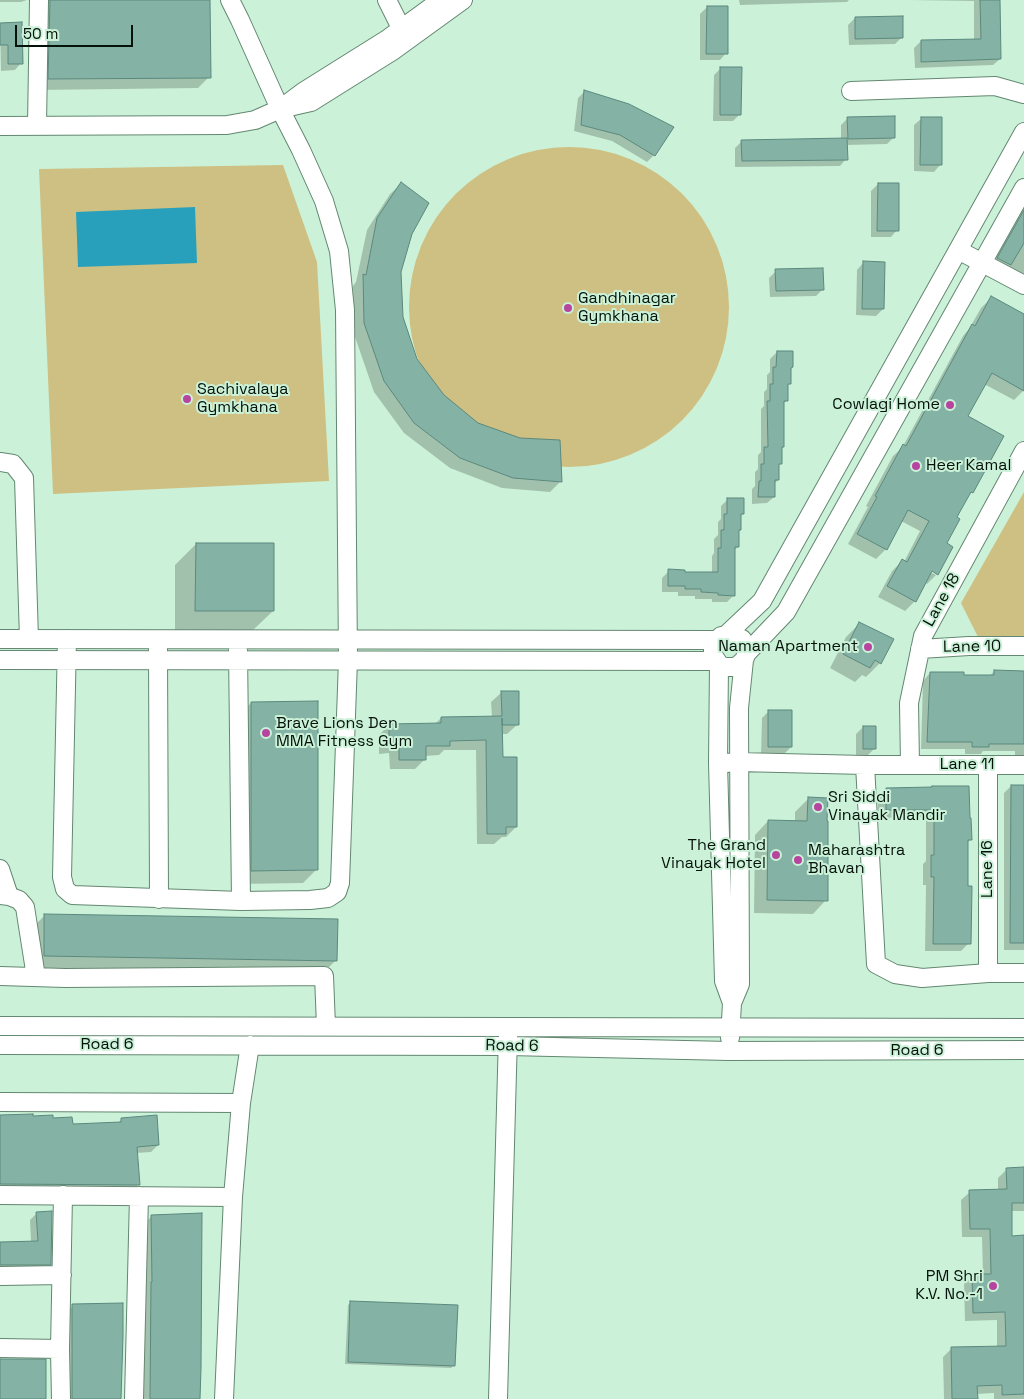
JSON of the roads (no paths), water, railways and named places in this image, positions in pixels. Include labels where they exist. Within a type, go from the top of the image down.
[{"type":"street","points":[[37,126],[39,0]]},
{"type":"street","points":[[67,639],[65,660],[62,877],[65,889],[72,895],[241,901],[310,900],[328,898],[337,892],[340,883],[348,660],[345,310],[340,251],[324,201],[230,0]]},
{"type":"street","points":[[387,0],[404,35]]},
{"type":"street","points":[[404,35],[441,0]]},
{"type":"street","points":[[0,126],[227,126],[255,120],[280,109],[311,102],[404,35],[463,0]]},
{"type":"street","points":[[851,91],[995,86],[1024,94]]},
{"type":"street","points":[[1024,132],[762,601],[722,637],[713,650],[713,655],[724,667],[736,667],[786,612],[1024,188]]},
{"type":"street","points":[[958,250],[1024,285]]},
{"type":"street","points":[[892,369],[915,382]]},
{"type":"street","name":"Lane 18","points":[[910,765],[909,703],[923,636],[1024,451]]},
{"type":"street","points":[[0,462],[13,464],[24,478],[29,639]]},
{"type":"street","points":[[811,514],[834,526]]},
{"type":"street","points":[[0,639],[737,636],[745,644],[739,708],[738,762],[740,984],[732,1003],[729,1051]]},
{"type":"street","points":[[159,639],[159,899]]},
{"type":"street","points":[[239,639],[241,901]]},
{"type":"street","name":"Lane 10","points":[[920,649],[969,646],[1024,646]]},
{"type":"street","points":[[0,660],[718,662]]},
{"type":"street","points":[[718,662],[718,763],[724,981],[732,1003]]},
{"type":"street","name":"Lane 11","points":[[718,763],[1024,765]]},
{"type":"street","points":[[866,765],[876,964],[894,974],[922,978],[1024,973]]},
{"type":"street","name":"Lane 16","points":[[988,765],[988,974]]},
{"type":"street","points":[[0,869],[5,895],[19,900],[25,907],[36,977]]},
{"type":"street","points":[[0,976],[324,976],[326,1026]]},
{"type":"street","name":"Road 6","points":[[0,1026],[1024,1028]]},
{"type":"street","points":[[498,1399],[508,1027]]},
{"type":"street","name":"Road 6","points":[[0,1045],[508,1046],[729,1051],[1024,1050]]},
{"type":"street","points":[[224,1399],[233,1197],[241,1103],[250,1045]]},
{"type":"street","points":[[0,1102],[241,1103]]},
{"type":"street","points":[[0,1195],[233,1197]]},
{"type":"street","points":[[61,1399],[63,1195]]},
{"type":"street","points":[[134,1399],[139,1196]]},
{"type":"street","points":[[0,1276],[62,1275]]},
{"type":"street","points":[[0,1348],[60,1349]]},
{"type":"water","points":[[195,207],[197,263],[78,267],[76,212]]},
{"type":"place","name":"Gandhinagar Gymkhana","points":[[568,308]]},
{"type":"place","name":"Sachivalaya Gymkhana","points":[[187,399]]},
{"type":"place","name":"Cowlagi Home","points":[[950,405]]},
{"type":"place","name":"Heer Kamal","points":[[916,466]]},
{"type":"place","name":"Naman Apartment","points":[[868,647]]},
{"type":"place","name":"Brave Lions Den MMA Fitness Gym","points":[[266,733]]},
{"type":"place","name":"Sri Siddi Vinayak Mandir","points":[[818,807]]},
{"type":"place","name":"The Grand Vinayak Hotel","points":[[776,855]]},
{"type":"place","name":"Maharashtra Bhavan","points":[[798,860]]},
{"type":"place","name":"PM Shri K.V. No.-1","points":[[993,1286]]}]
